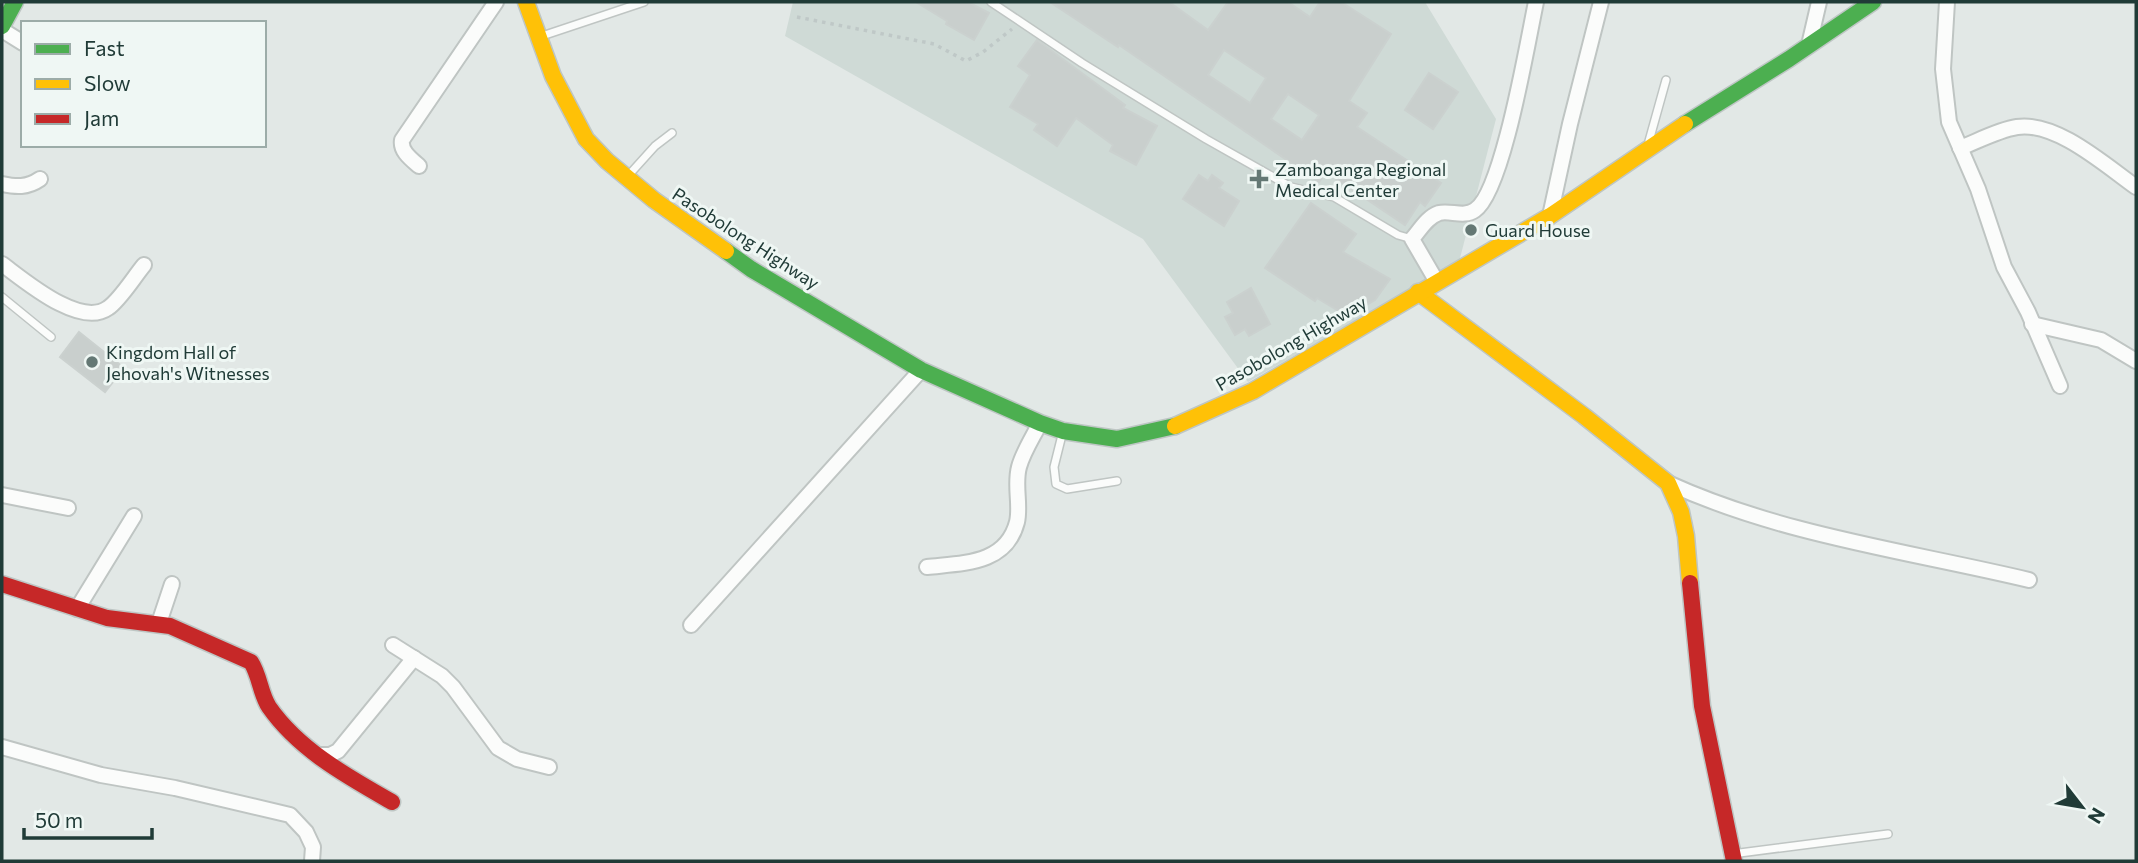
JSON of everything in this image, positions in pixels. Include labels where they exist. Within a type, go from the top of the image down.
[{"type":"main road","points":[[2,28],[15,2]]},
{"type":"main road","name":"Pasobolong Highway","points":[[526,2],[567,107],[586,139],[653,200],[751,268],[921,370],[1040,423],[1063,431],[1117,439],[1173,427],[1253,391],[1550,216],[1647,148],[1873,2]]},
{"type":"main road","points":[[1418,292],[1643,461],[1668,483],[1682,512],[1702,706],[1733,857]]},
{"type":"main road","points":[[2,584],[107,618],[170,626],[251,662],[271,709],[318,755],[345,775],[392,802]]},
{"type":"street","points":[[419,166],[405,153],[402,140],[496,2]]},
{"type":"street","points":[[1437,282],[1412,239],[1431,217],[1441,212],[1464,214],[1476,210],[1487,193],[1501,162],[1536,2]]},
{"type":"street","points":[[1550,216],[1601,2]]},
{"type":"street","points":[[1809,45],[1819,2]]},
{"type":"street","points":[[1947,2],[1943,69],[1950,122],[1978,189],[2004,267],[2060,386]]},
{"type":"street","points":[[2,28],[21,42]]},
{"type":"street","points":[[1961,148],[2014,127],[2031,125],[2060,136],[2136,187]]},
{"type":"street","points":[[2,184],[31,186],[40,179]]},
{"type":"street","points":[[2,264],[64,306],[81,313],[108,309],[144,265]]},
{"type":"street","points":[[2032,324],[2101,340],[2136,361]]},
{"type":"street","points":[[691,625],[921,370]]},
{"type":"street","points":[[927,567],[980,561],[996,554],[1008,541],[1017,522],[1018,468],[1040,423]]},
{"type":"street","points":[[1668,483],[1767,522],[2029,580]]},
{"type":"street","points":[[2,495],[68,508]]},
{"type":"street","points":[[77,609],[134,516]]},
{"type":"street","points":[[159,623],[172,584]]},
{"type":"street","points":[[393,645],[442,676],[498,748],[517,759],[549,767]]},
{"type":"street","points":[[318,755],[330,755],[348,741],[414,658]]},
{"type":"street","points":[[2,747],[101,775],[290,815],[306,832],[313,847],[312,861]]},
{"type":"lane","points":[[538,37],[644,2]]},
{"type":"lane","points":[[990,2],[1206,139],[1292,187],[1334,197],[1398,235],[1412,239]]},
{"type":"lane","points":[[1647,148],[1666,80]]},
{"type":"lane","points":[[626,178],[655,146],[672,133]]},
{"type":"lane","points":[[2,298],[51,337]]},
{"type":"lane","points":[[1063,431],[1054,467],[1056,484],[1067,489],[1117,481]]},
{"type":"lane","points":[[1733,857],[1888,834]]},
{"type":"path","points":[[797,17],[934,44],[966,61],[983,52],[1020,22]]},
{"type":"shaded area","name":"Zamboanga Regional Medical Center","points":[[793,2],[1425,2],[1496,119],[1459,262],[1248,382],[1143,239],[785,36]]},
{"type":"building","points":[[916,2],[968,2],[989,13],[974,40]]},
{"type":"building","points":[[1050,2],[1169,2],[1208,30],[1228,2],[1288,2],[1310,17],[1320,2],[1341,2],[1391,34],[1349,101],[1367,113],[1357,127],[1441,183],[1425,206],[1420,202],[1405,225],[1326,172],[1319,182],[1119,45],[1118,47]],"holes":[[[1224,50],[1266,78],[1250,103],[1208,75]],[[1288,94],[1319,115],[1302,140],[1271,119]]]},
{"type":"building","points":[[1037,40],[1125,105],[1123,108],[1157,126],[1136,165],[1110,151],[1113,145],[1076,118],[1057,146],[1034,130],[1038,124],[1010,107],[1030,75],[1018,66]]},
{"type":"building","points":[[1429,73],[1458,92],[1433,129],[1405,110]]},
{"type":"building","points":[[1199,175],[1208,181],[1212,175],[1223,183],[1219,188],[1239,201],[1224,226],[1183,199]]},
{"type":"building","points":[[1311,203],[1356,234],[1343,252],[1390,279],[1375,300],[1347,316],[1317,298],[1315,301],[1265,268]]},
{"type":"building","points":[[1251,288],[1270,324],[1249,336],[1245,329],[1235,335],[1225,317],[1233,313],[1227,302]]},
{"type":"building","name":"Kingdom Hall of Jehovah's Witnesses","points":[[79,332],[124,368],[105,392],[60,357]]},
{"type":"traffic: fast","points":[[2,26],[15,2]]},
{"type":"traffic: fast","points":[[1685,124],[1873,2]]},
{"type":"traffic: fast","points":[[726,251],[751,269],[921,370],[1040,423],[1063,431],[1117,439],[1175,426]]},
{"type":"traffic: slow","points":[[526,2],[553,76],[586,139],[607,161],[654,200],[726,251]]},
{"type":"traffic: slow","points":[[1175,426],[1253,391],[1550,216],[1685,124]]},
{"type":"traffic: slow","points":[[1418,292],[1584,416],[1668,483],[1681,512],[1690,583]]},
{"type":"traffic: jam","points":[[1690,583],[1702,706],[1734,861]]},
{"type":"traffic: jam","points":[[2,584],[107,618],[170,626],[251,662],[269,707],[295,736],[325,761],[392,802]]},
{"type":"place","name":"Zamboanga Regional Medical Center","points":[[1259,179]]},
{"type":"place","name":"Guard House","points":[[1471,230]]},
{"type":"place","name":"Kingdom Hall of Jehovah's Witnesses","points":[[92,362]]}]
